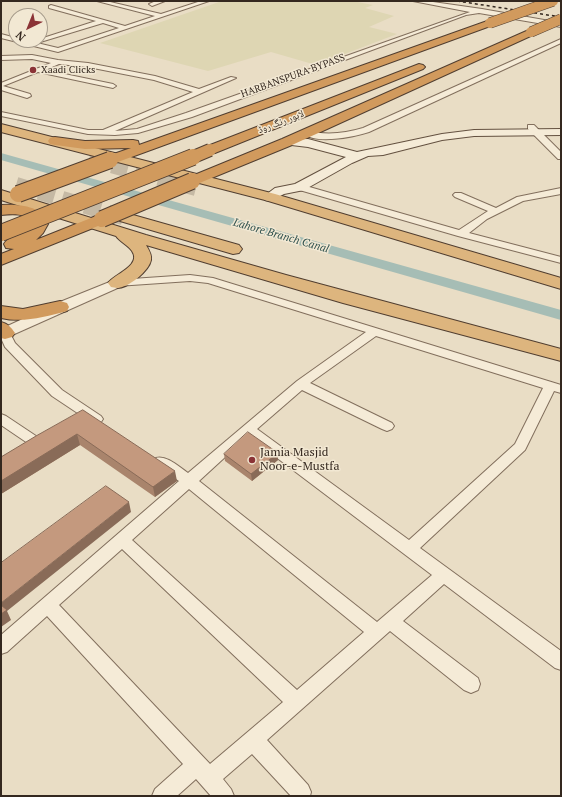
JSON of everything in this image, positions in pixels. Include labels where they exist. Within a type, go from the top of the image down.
[{"type":"highway","points":[[1,218],[195,137],[490,23],[553,1]]},
{"type":"highway","name":"لاہور رنگ روڈ","points":[[1,233],[208,144],[504,25],[561,4]]},
{"type":"highway","points":[[460,51],[561,12]]},
{"type":"highway","points":[[195,137],[165,145],[160,154],[164,159],[179,165],[200,166],[210,164],[379,94],[433,68],[531,32],[561,19]]},
{"type":"highway","points":[[1,260],[196,183],[306,133],[433,68]]},
{"type":"highway","name":"لاہور رنگ روڈ","points":[[208,144],[433,68]]},
{"type":"highway","points":[[1,128],[114,158],[561,293]]},
{"type":"highway","points":[[1,137],[89,159]]},
{"type":"highway","points":[[54,141],[85,145],[119,145],[195,137]]},
{"type":"highway","points":[[8,195],[114,158],[195,137]]},
{"type":"highway","points":[[237,189],[228,179],[229,174],[233,169],[249,158]]},
{"type":"highway","points":[[196,183],[237,189],[270,197],[561,284]]},
{"type":"highway","points":[[8,195],[96,222],[123,226],[561,349]]},
{"type":"highway","points":[[1,249],[31,236],[40,224],[34,214],[16,209],[8,195]]},
{"type":"highway","points":[[117,283],[131,276],[140,266],[143,257],[140,248],[123,226]]},
{"type":"highway","points":[[46,242],[123,226],[385,310],[561,355]]},
{"type":"highway","points":[[1,312],[23,314],[42,312],[60,307]]},
{"type":"main road","points":[[270,197],[280,191],[299,187],[357,156],[374,151],[383,151],[429,140],[474,133],[561,127]]},
{"type":"main road","points":[[533,129],[561,132]]},
{"type":"main road","points":[[287,142],[308,142],[357,156]]},
{"type":"street","points":[[100,1],[161,16]]},
{"type":"street","points":[[152,4],[161,1]]},
{"type":"street","points":[[39,58],[58,50],[206,1]]},
{"type":"street","points":[[416,1],[561,25]]},
{"type":"street","points":[[52,7],[126,28]]},
{"type":"street","name":"HARBANSPURA BYPASS","points":[[1,114],[74,130],[102,133],[130,133],[146,130],[465,14],[482,12]]},
{"type":"street","points":[[48,38],[104,22]]},
{"type":"street","points":[[306,133],[316,136],[331,136],[352,134],[366,130],[561,42]]},
{"type":"street","points":[[48,48],[58,50]]},
{"type":"street","points":[[1,58],[39,58],[58,62],[88,65],[155,78],[201,92]]},
{"type":"street","points":[[1,87],[58,62]]},
{"type":"street","points":[[37,70],[113,86]]},
{"type":"street","points":[[102,133],[156,108],[212,87],[210,85],[233,78]]},
{"type":"street","points":[[1,87],[27,96]]},
{"type":"street","points":[[533,129],[561,157]]},
{"type":"street","points":[[299,187],[461,234],[561,260]]},
{"type":"street","points":[[461,234],[484,217],[520,199],[561,191]]},
{"type":"street","points":[[458,195],[496,210]]},
{"type":"street","points":[[105,425],[57,393],[9,344],[2,331],[117,283],[190,278],[209,280],[556,387],[520,447],[409,549]]},
{"type":"street","points":[[1,646],[301,384],[374,332]]},
{"type":"street","points":[[301,384],[387,426]]},
{"type":"street","points":[[73,420],[86,412]]},
{"type":"street","points":[[1,419],[29,444],[47,434]]},
{"type":"street","points":[[248,430],[561,662]]},
{"type":"street","points":[[150,455],[189,481],[384,626],[470,684]]},
{"type":"street","points":[[122,540],[296,702]]},
{"type":"street","points":[[162,796],[253,740],[443,575]]},
{"type":"street","points":[[48,605],[204,771],[224,796]]},
{"type":"street","points":[[253,740],[301,792]]},
{"type":"shaded area","points":[[222,1],[352,1],[373,5],[365,8],[394,16],[369,27],[397,34],[316,65],[271,52],[208,71],[100,43]]},
{"type":"building","points":[[83,410],[175,471],[153,487],[77,434],[1,481],[1,457]]},
{"type":"building","name":"Jamia Masjid Noor-e-Mustfa","points":[[248,432],[278,453],[251,474],[224,454]]},
{"type":"building","points":[[106,486],[129,502],[1,603],[1,563]]},
{"type":"building","points":[[1,605],[7,610],[1,614]]},
{"type":"waterway","name":"Lahore Branch Canal","points":[[1,156],[561,315]]},
{"type":"tunnel","points":[[89,159],[196,188]]},
{"type":"tunnel","points":[[16,185],[126,218]]},
{"type":"railway","points":[[457,1],[561,17]]},
{"type":"place","name":"Xaadi Clicks","points":[[33,70]]},
{"type":"place","name":"Jamia Masjid Noor-e-Mustfa","points":[[252,460]]}]
